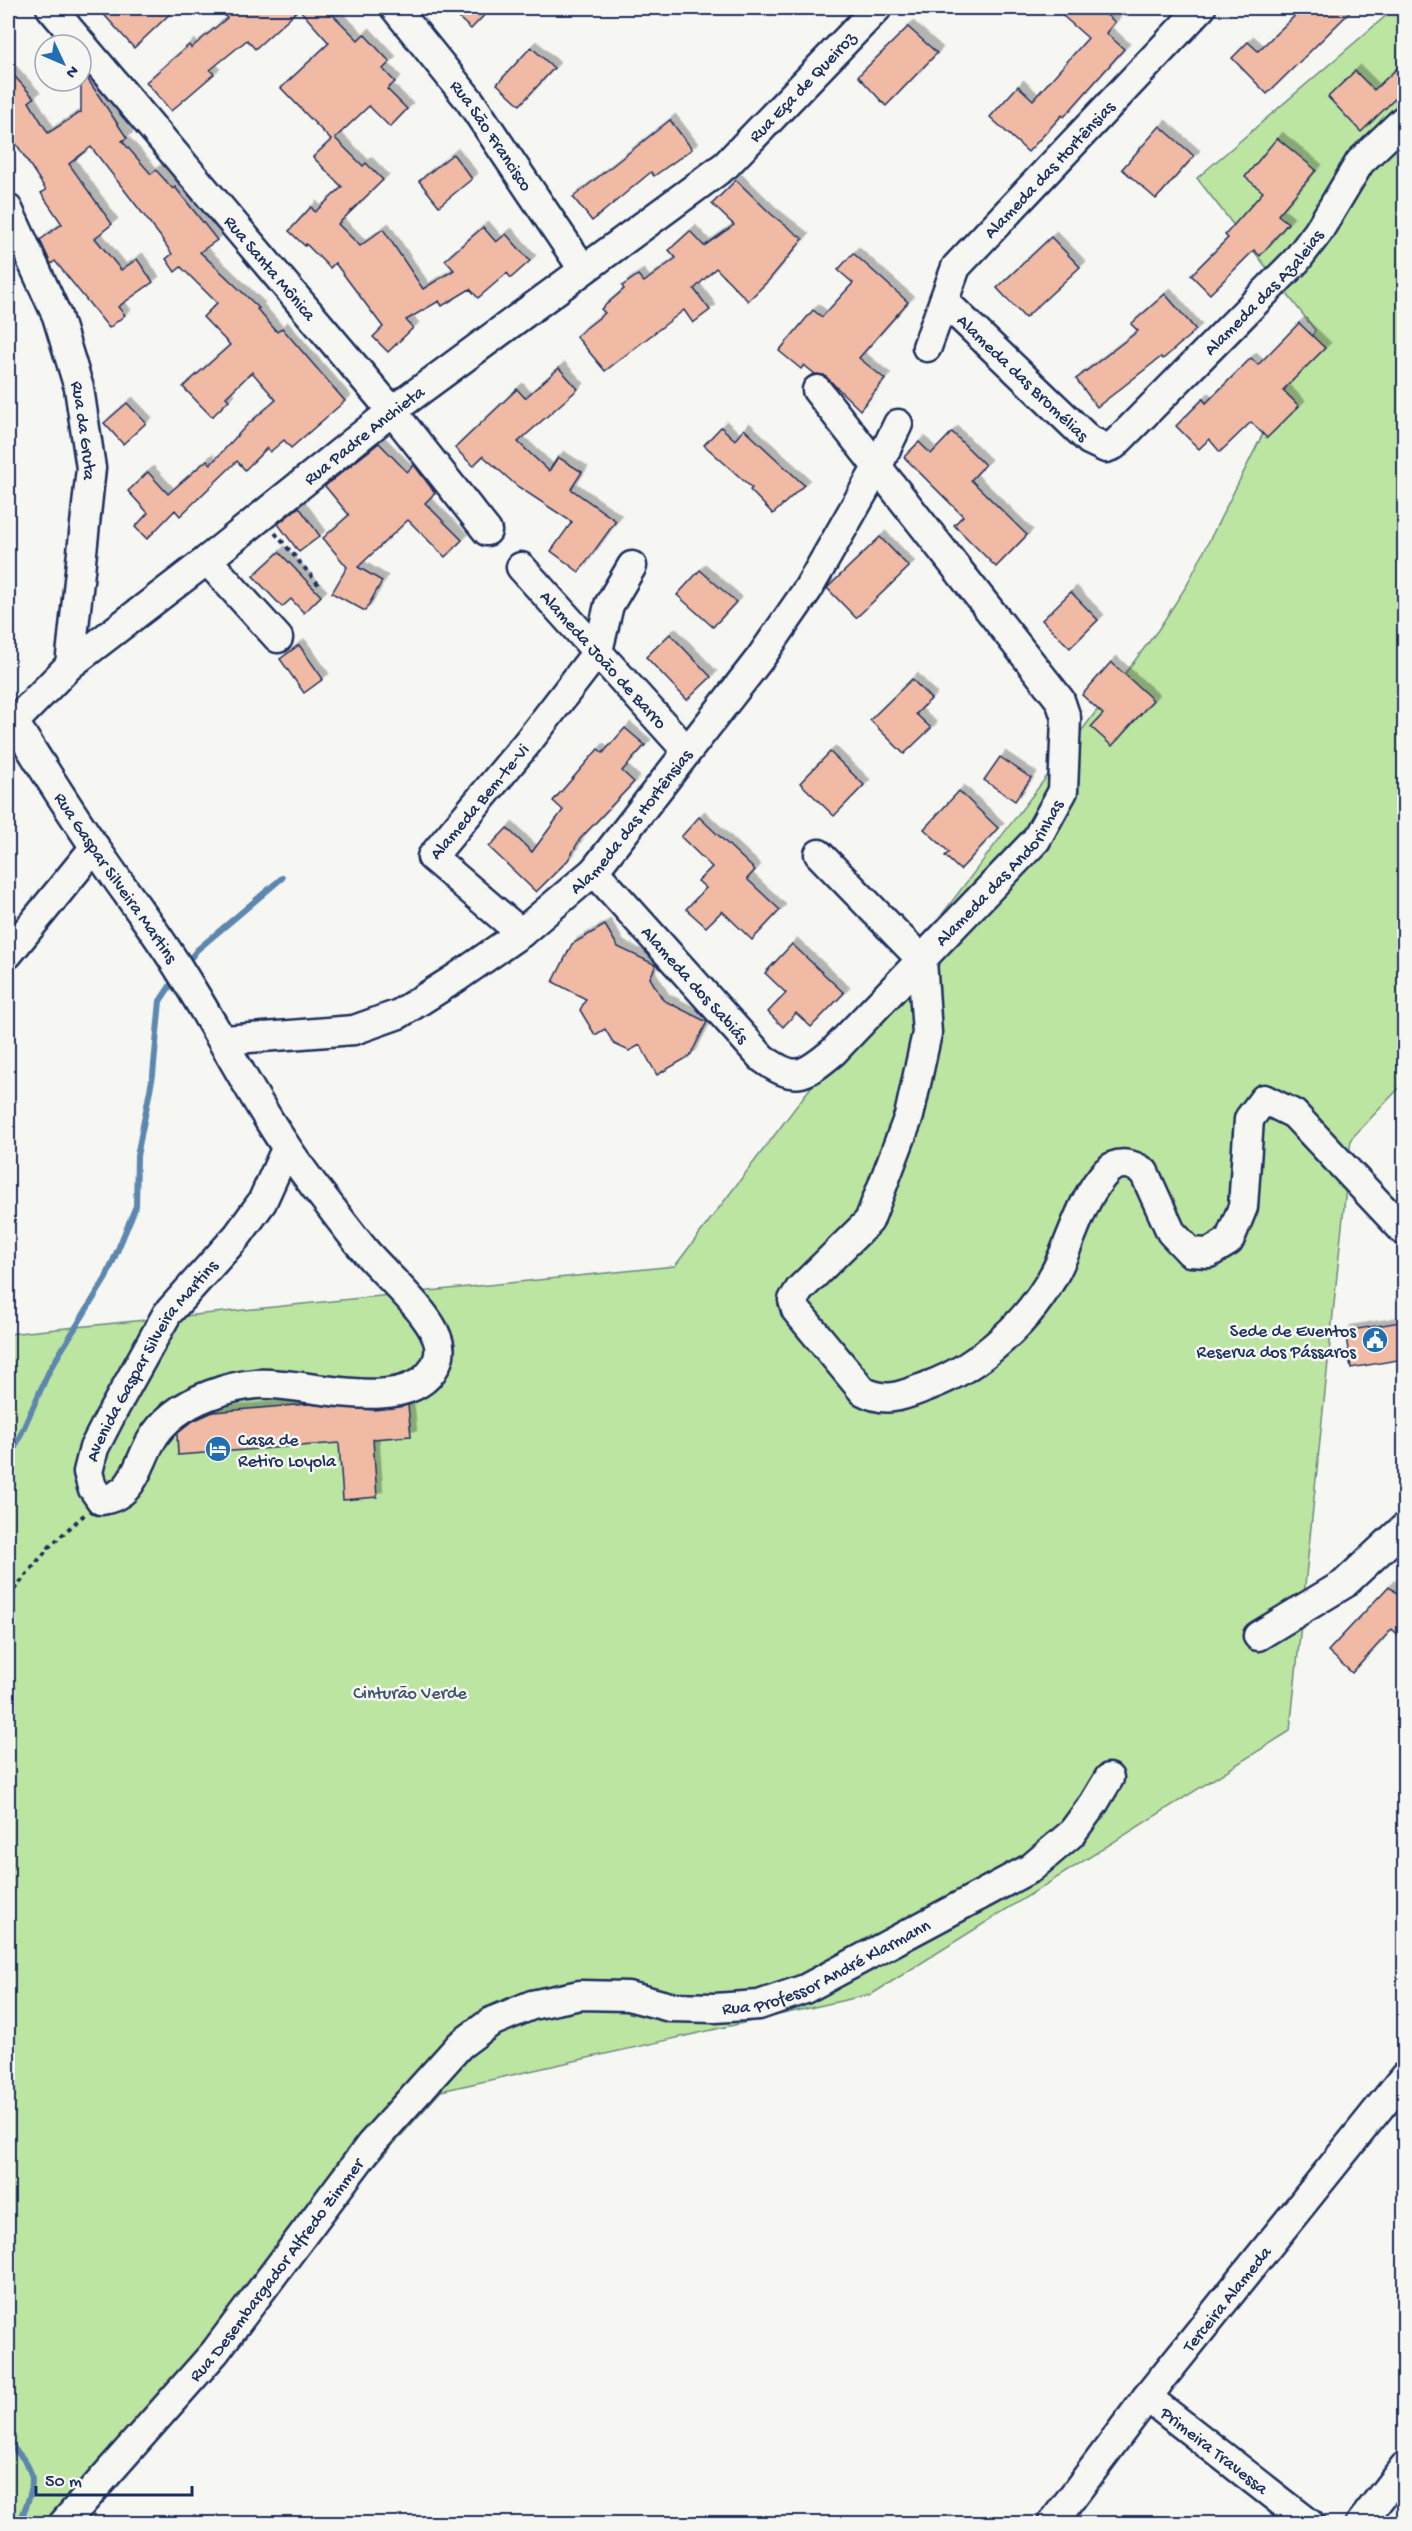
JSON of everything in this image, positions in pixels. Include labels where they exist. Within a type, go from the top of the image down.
[{"type":"street","name":"Rua Santa Mônica","points":[[51,8],[392,411],[486,531]]},
{"type":"street","name":"Rua São Francisco","points":[[395,8],[470,101],[583,269]]},
{"type":"street","name":"Rua Eça de Queiroz","points":[[726,165],[877,8]]},
{"type":"street","name":"Alameda das Hortênsias","points":[[927,347],[956,267],[1202,8]]},
{"type":"street","name":"Alameda das Azaleias","points":[[1106,448],[1122,439],[1296,261],[1318,232],[1360,162],[1404,120]]},
{"type":"street","name":"Rua Padre Anchieta","points":[[10,719],[70,665],[207,560],[392,411],[726,165]]},
{"type":"street","name":"Rua da Gruta","points":[[8,209],[57,316],[79,388],[91,468],[70,665]]},
{"type":"street","name":"Alameda das Bromélias","points":[[944,301],[1089,440],[1106,448]]},
{"type":"street","name":"Alameda das Andorinhas","points":[[809,1072],[833,1052],[1036,840],[1063,791],[1066,718],[1060,700],[817,390]]},
{"type":"street","name":"Alameda das Hortênsias","points":[[224,1040],[354,1030],[399,1014],[521,933],[594,871],[761,657],[808,589],[877,468],[898,424]]},
{"type":"street","points":[[207,560],[278,638]]},
{"type":"street","points":[[598,651],[609,605],[632,566]]},
{"type":"street","name":"Alameda João de Barro","points":[[521,567],[687,751]]},
{"type":"street","name":"Alameda Bem-te-Vi","points":[[521,933],[432,857],[527,743],[598,651]]},
{"type":"street","name":"Rua Gaspar Silveira Martins","points":[[10,719],[95,847],[160,938],[224,1040]]},
{"type":"street","points":[[8,954],[95,847]]},
{"type":"street","points":[[819,854],[921,960],[927,1033],[909,1116],[869,1221],[800,1289],[793,1300],[796,1310],[863,1391],[876,1398],[895,1399],[962,1371],[1005,1340],[1057,1271],[1095,1187],[1108,1169],[1119,1164],[1137,1167],[1144,1172],[1171,1232],[1190,1252],[1209,1253],[1229,1241],[1243,1207],[1249,1119],[1264,1099],[1294,1114],[1404,1231]]},
{"type":"street","name":"Alameda dos Sabiás","points":[[594,871],[762,1059],[783,1073],[809,1072]]},
{"type":"street","name":"Avenida Gaspar Silveira Martins","points":[[224,1040],[286,1149],[363,1249],[424,1318],[437,1338],[440,1355],[431,1372],[417,1385],[392,1392],[349,1392],[256,1384],[212,1394],[183,1407],[165,1423],[152,1441],[129,1487],[114,1498],[101,1500],[92,1487],[88,1472],[94,1448],[113,1411],[167,1314],[238,1235],[262,1202],[286,1149]]},
{"type":"street","points":[[1404,1203],[1404,1240]]},
{"type":"street","points":[[1258,1636],[1344,1584],[1404,1528]]},
{"type":"street","name":"Rua Professor André Klarmann","points":[[492,2022],[531,2005],[580,1995],[628,1996],[670,2007],[715,2008],[759,2005],[805,1989],[1031,1868],[1071,1834],[1109,1778]]},
{"type":"street","name":"Rua Desembargador Alfredo Zimmer","points":[[63,2523],[215,2352],[372,2144],[460,2045],[492,2022]]},
{"type":"street","name":"Terceira Alameda","points":[[1052,2523],[1147,2397],[1404,2077]]},
{"type":"street","name":"Primeira Travessa","points":[[1147,2397],[1310,2523]]},
{"type":"street","points":[[1360,2523],[1404,2466]]},
{"type":"path","points":[[261,516],[319,585]]},
{"type":"path","points":[[8,1597],[51,1545],[101,1500]]},
{"type":"green space","name":"Cinturão Verde","points":[[1395,8],[1400,8],[1404,12],[1404,1083],[1351,1139],[1290,1731],[872,1994],[441,2091],[55,2523],[8,2524],[8,1334],[675,1266],[1158,630],[1187,585],[1315,330],[1197,178]]},
{"type":"building","points":[[98,8],[176,8],[134,48]]},
{"type":"building","points":[[218,8],[326,8],[358,40],[364,34],[390,62],[383,69],[395,82],[387,89],[407,109],[390,127],[369,106],[335,138],[363,166],[366,163],[383,180],[338,224],[360,246],[383,229],[423,289],[454,270],[445,260],[483,227],[496,242],[506,234],[530,261],[511,278],[507,273],[478,298],[470,289],[442,306],[439,301],[406,320],[413,328],[388,352],[373,337],[383,327],[335,263],[330,268],[289,231],[311,207],[315,212],[342,187],[313,157],[331,140],[281,88],[329,43],[299,9],[255,49],[247,40],[210,70],[214,74],[171,111],[146,82],[189,45],[191,48],[227,18]]},
{"type":"building","points":[[448,8],[491,8],[471,29]]},
{"type":"building","points":[[1070,8],[1098,8],[1115,22],[1106,33],[1124,49],[1064,117],[1062,115],[1028,152],[990,117],[1018,86],[1033,100],[1088,38],[1063,16]]},
{"type":"building","points":[[1303,8],[1354,8],[1267,94],[1232,58],[1248,42],[1258,51]]},
{"type":"building","points":[[908,27],[937,53],[886,106],[858,76]]},
{"type":"building","points":[[531,47],[554,68],[520,105],[497,84]]},
{"type":"building","points":[[1404,62],[1404,90],[1361,132],[1328,97],[1355,71],[1374,90]]},
{"type":"building","points":[[8,69],[34,98],[29,102],[48,133],[81,112],[81,93],[93,93],[93,87],[127,138],[122,141],[151,174],[156,170],[173,189],[175,187],[217,240],[200,252],[259,308],[257,309],[277,332],[282,328],[345,401],[291,448],[284,440],[270,452],[267,448],[245,470],[237,461],[180,516],[175,510],[147,539],[135,527],[148,513],[128,491],[148,472],[168,494],[207,460],[211,464],[247,425],[276,400],[252,372],[226,397],[229,400],[212,417],[183,387],[230,345],[203,317],[217,303],[181,267],[175,272],[166,259],[172,254],[160,236],[91,147],[69,164],[112,224],[95,238],[121,270],[137,259],[153,282],[118,307],[125,315],[109,328],[55,261],[51,264],[40,240],[62,224],[41,193],[46,190],[8,131]]},
{"type":"building","points":[[670,120],[692,149],[654,176],[651,172],[592,221],[573,197]]},
{"type":"building","points":[[1160,126],[1194,156],[1156,199],[1122,169]]},
{"type":"building","points":[[1277,138],[1316,170],[1278,215],[1288,223],[1260,256],[1254,250],[1210,294],[1191,275],[1228,238],[1225,235],[1263,192],[1245,177]]},
{"type":"building","points":[[453,154],[472,179],[439,206],[419,181]]},
{"type":"building","points":[[736,180],[771,214],[803,239],[748,301],[716,268],[694,289],[710,310],[693,323],[684,310],[605,371],[576,336],[605,313],[601,309],[624,289],[622,286],[638,275],[644,282],[676,258],[669,250],[690,231],[704,246],[734,225],[712,204]]},
{"type":"building","points":[[1051,237],[1080,267],[1025,318],[997,288]]},
{"type":"building","points":[[853,253],[908,302],[859,358],[885,379],[860,410],[824,375],[815,374],[804,365],[801,369],[779,351],[813,310],[822,317],[853,283],[838,270]]},
{"type":"building","points":[[1165,294],[1196,330],[1163,359],[1161,357],[1097,407],[1076,379],[1138,331],[1131,324]]},
{"type":"building","points":[[1299,323],[1325,348],[1283,390],[1299,406],[1267,438],[1251,422],[1220,452],[1209,439],[1199,449],[1176,426],[1203,399],[1206,403],[1251,358],[1258,365]]},
{"type":"building","points":[[559,368],[578,389],[518,442],[549,471],[558,457],[582,472],[571,489],[616,521],[579,572],[551,551],[572,522],[517,486],[483,456],[473,466],[455,448],[517,389],[525,398]]},
{"type":"building","points":[[127,403],[146,423],[123,444],[104,423]]},
{"type":"building","points":[[721,427],[735,440],[744,429],[804,485],[773,514],[750,490],[752,488],[704,445]]},
{"type":"building","points":[[952,432],[985,465],[971,480],[1027,535],[996,567],[954,525],[963,516],[904,457],[919,442],[931,454]]},
{"type":"building","points":[[379,443],[407,472],[414,465],[435,493],[425,503],[462,540],[445,557],[408,520],[358,567],[382,581],[365,611],[332,593],[347,567],[323,538],[349,515],[325,486]]},
{"type":"building","points":[[299,507],[320,536],[299,552],[278,524]]},
{"type":"building","points":[[880,537],[909,567],[856,618],[827,588]]},
{"type":"building","points":[[279,552],[321,596],[304,613],[291,599],[282,607],[253,576]]},
{"type":"building","points":[[700,570],[736,602],[713,627],[677,595]]},
{"type":"building","points":[[1071,592],[1098,620],[1070,648],[1042,620]]},
{"type":"building","points":[[670,634],[711,677],[687,700],[646,657]]},
{"type":"building","points":[[299,645],[323,679],[304,693],[280,659]]},
{"type":"building","points":[[1111,662],[1153,700],[1112,746],[1091,727],[1103,714],[1082,695]]},
{"type":"building","points":[[912,679],[931,699],[916,714],[931,728],[904,754],[870,720]]},
{"type":"building","points":[[625,728],[645,745],[622,771],[634,782],[580,839],[568,860],[536,892],[489,847],[507,828],[532,852],[563,810],[553,801],[598,749],[603,753]]},
{"type":"building","points":[[830,752],[864,785],[834,816],[800,783]]},
{"type":"building","points":[[1000,757],[1031,778],[1015,801],[984,780]]},
{"type":"building","points":[[959,791],[998,828],[960,870],[945,856],[949,852],[924,829]]},
{"type":"building","points":[[699,817],[755,870],[747,879],[780,910],[752,940],[722,911],[706,927],[686,909],[706,888],[698,881],[712,867],[681,837]]},
{"type":"building","points":[[605,925],[618,947],[656,965],[650,978],[663,1000],[707,1022],[690,1056],[657,1075],[640,1045],[629,1051],[614,1044],[605,1029],[595,1035],[580,1010],[586,999],[553,982],[572,944]]},
{"type":"building","points":[[792,944],[844,993],[811,1027],[796,1013],[783,1027],[768,1012],[786,993],[765,973]]},
{"type":"building","name":"Sede de Eventos Reserva dos Pássaros","points":[[1400,1322],[1404,1359],[1351,1368],[1345,1331]]},
{"type":"building","name":"Casa de Retiro Loyola","points":[[307,1404],[374,1410],[408,1405],[411,1436],[373,1439],[377,1497],[343,1500],[339,1443],[178,1455],[177,1434],[193,1421],[213,1412]]},
{"type":"building","points":[[1389,1586],[1404,1600],[1404,1640],[1392,1629],[1352,1673],[1328,1651]]},
{"type":"waterway","points":[[186,964],[197,950],[282,878]]},
{"type":"waterway","points":[[8,1463],[50,1369],[106,1278],[136,1206],[137,1156],[153,1075],[160,1001],[176,977]]},
{"type":"waterway","points":[[8,2443],[26,2463],[32,2480],[29,2499],[19,2524]]},
{"type":"place","name":"Sede de Eventos Reserva dos Pássaros","points":[[1375,1340]]},
{"type":"place","name":"Casa de Retiro Loyola","points":[[218,1449]]}]
